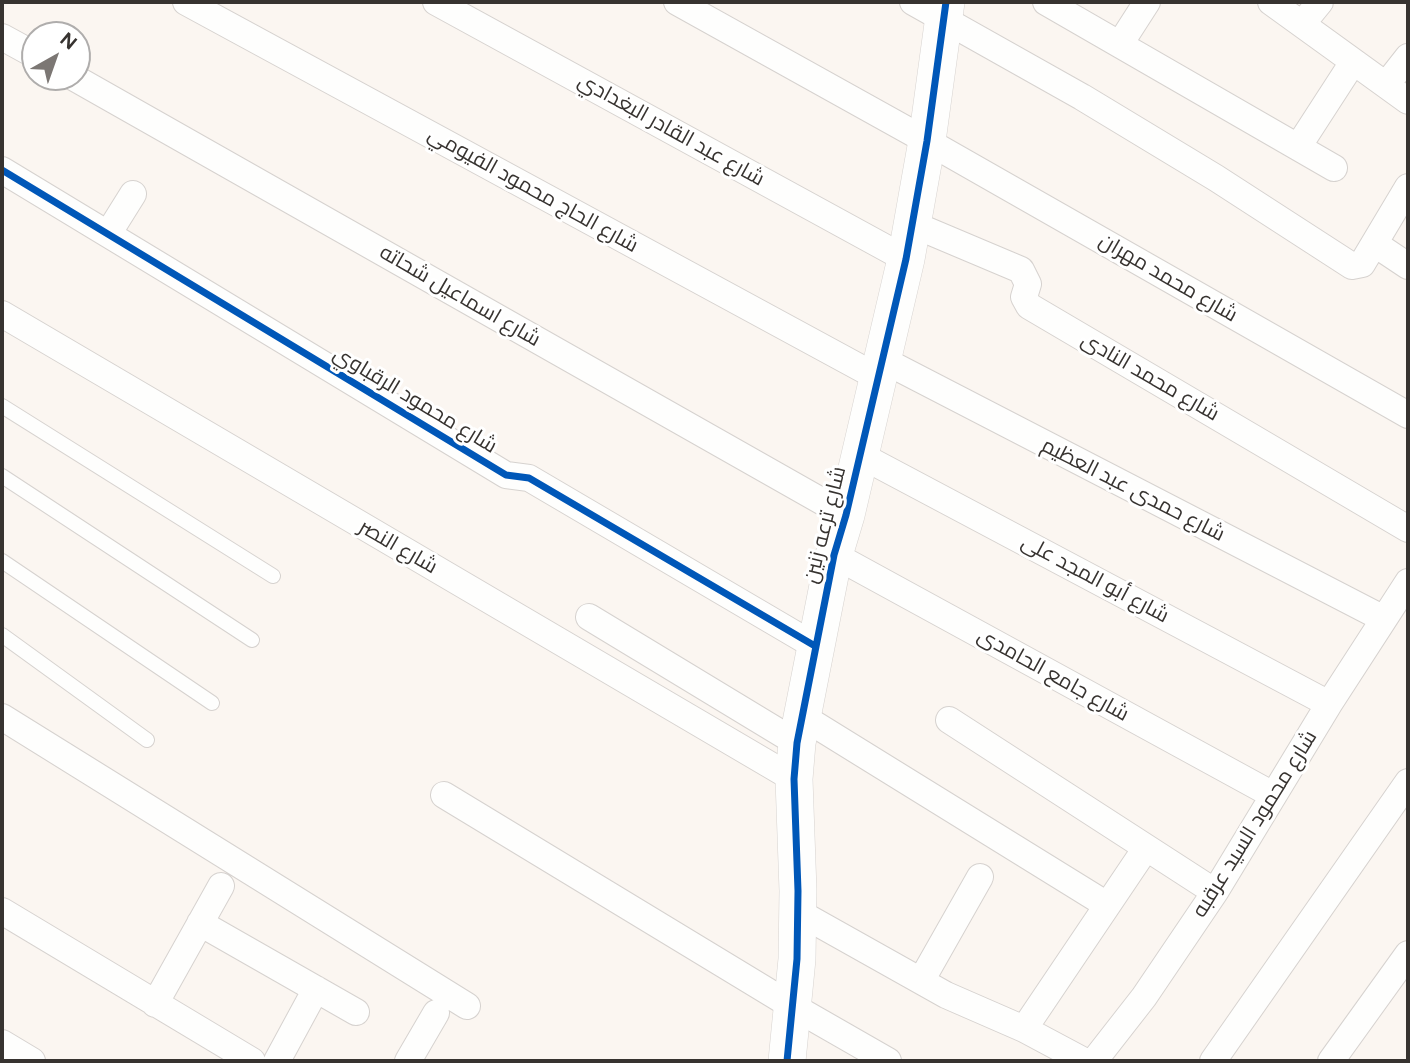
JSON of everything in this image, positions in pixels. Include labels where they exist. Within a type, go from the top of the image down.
[{"type":"street","name":"شارع الحاج محمود الفيومي","points":[[186,2],[881,369]]},
{"type":"street","name":"شارع عبد القادر البغدادي","points":[[436,2],[909,242]]},
{"type":"street","name":"شارع محمد مهران","points":[[677,2],[928,141],[1408,415]]},
{"type":"street","points":[[913,2],[946,10],[1216,178],[1348,264],[1358,266],[1370,251],[1408,187]]},
{"type":"street","points":[[1046,2],[1334,168]]},
{"type":"street","points":[[1120,44],[1147,2]]},
{"type":"street","points":[[1271,2],[1408,101]]},
{"type":"street","points":[[1302,24],[1320,2]]},
{"type":"street","name":"شارع ترعه زنين","points":[[787,1061],[797,959],[794,779],[800,730],[834,555],[881,369],[909,242],[928,141],[946,10]]},
{"type":"street","points":[[2,37],[21,47]]},
{"type":"street","points":[[1386,85],[1408,57]]},
{"type":"street","points":[[1298,147],[1353,62]]},
{"type":"street","name":"شارع اسماعيل شحاته","points":[[91,87],[846,514]]},
{"type":"street","name":"شارع محمود الرقباوي","points":[[2,170],[506,475],[529,478],[815,646]]},
{"type":"street","points":[[108,234],[133,194]]},
{"type":"street","name":"شارع محمد النادى","points":[[909,242],[1021,270],[1028,284],[1024,297],[1029,306],[1408,529]]},
{"type":"street","points":[[1370,251],[1408,266]]},
{"type":"street","name":"شارع النصر","points":[[2,314],[794,779]]},
{"type":"street","name":"شارع حمدى عبد العظيم","points":[[881,369],[1384,620]]},
{"type":"street","name":"شارع أبو المجد على","points":[[860,455],[1329,704]]},
{"type":"street","name":"شارع جامع الحامدى","points":[[834,555],[1273,796]]},
{"type":"street","name":"شارع محمود السيد عرقبه","points":[[1094,1061],[1144,997],[1215,892],[1329,704],[1408,582]]},
{"type":"street","points":[[589,617],[800,730],[1107,905]]},
{"type":"street","points":[[2,718],[467,1006]]},
{"type":"street","points":[[949,720],[1215,892]]},
{"type":"street","points":[[1213,1061],[1408,782]]},
{"type":"street","points":[[444,795],[792,1006],[888,1061]]},
{"type":"street","points":[[1024,1028],[1146,848]]},
{"type":"street","points":[[920,981],[980,877]]},
{"type":"street","points":[[155,1003],[221,886]]},
{"type":"street","points":[[2,911],[251,1061]]},
{"type":"street","points":[[798,912],[920,981],[972,1007],[1024,1028],[1084,1061]]},
{"type":"street","points":[[200,923],[356,1012]]},
{"type":"street","points":[[1331,1061],[1408,954]]},
{"type":"street","points":[[277,1061],[316,989]]},
{"type":"street","points":[[408,1061],[436,1013]]},
{"type":"street","points":[[2,1043],[32,1061]]},
{"type":"lane","points":[[2,406],[273,576]]},
{"type":"lane","points":[[2,476],[252,640]]},
{"type":"lane","points":[[2,561],[212,703]]},
{"type":"lane","points":[[2,635],[147,740]]},
{"type":"cycle path","points":[[787,1061],[797,959],[798,891],[794,779],[797,743],[834,555],[846,515],[906,259],[927,141],[946,2]]},
{"type":"cycle path","points":[[2,170],[506,475],[529,478],[815,646]]}]
